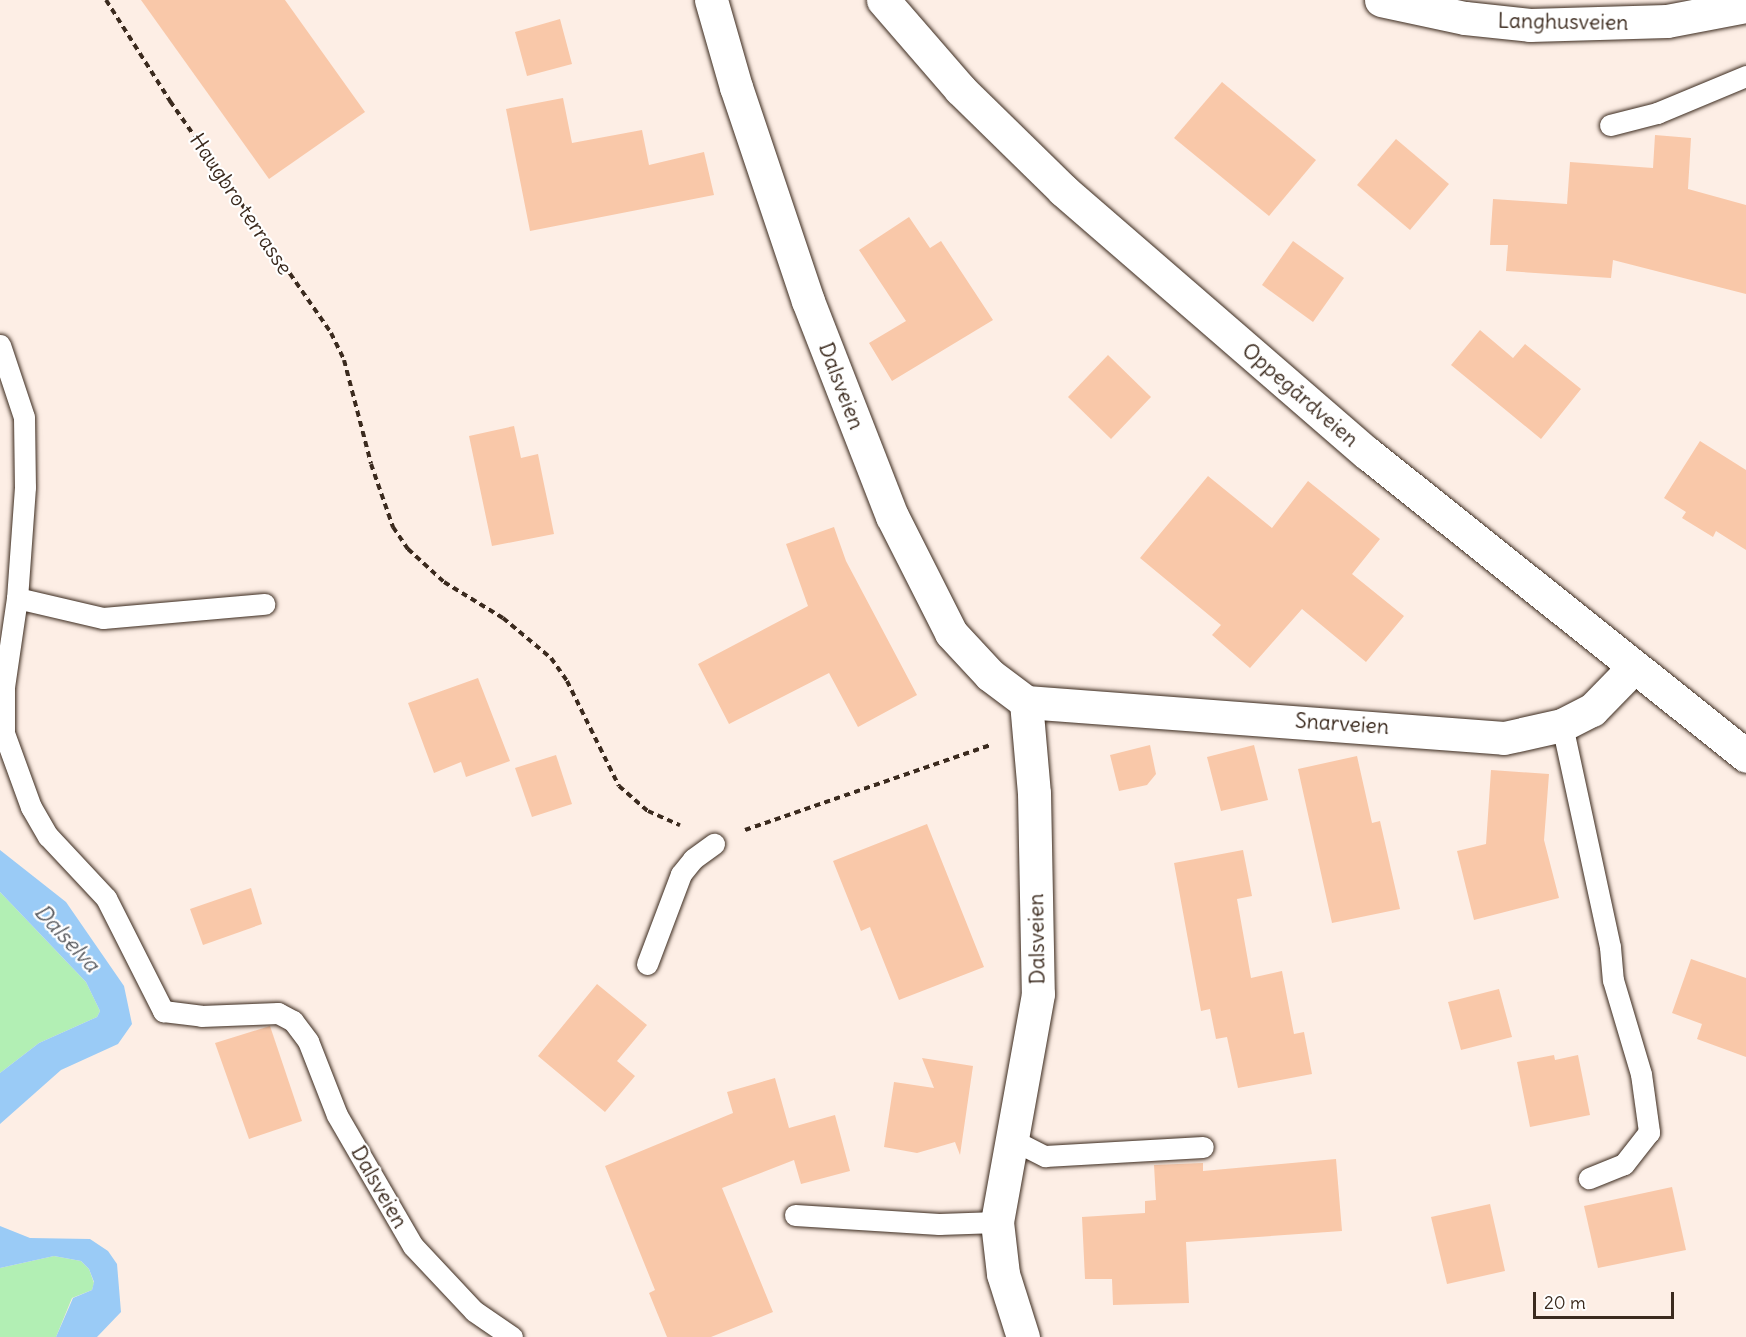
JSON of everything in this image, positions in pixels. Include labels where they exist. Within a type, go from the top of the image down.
[{"type":"street","name":"Dalsveien","points":[[711,0],[736,87],[808,301],[892,516],[951,633],[990,675],[1026,702],[1038,994],[997,1222],[1003,1274],[1023,1337]]},
{"type":"street","name":"Oppegårdveien","points":[[884,0],[960,89],[1062,190],[1367,453],[1746,756]]},
{"type":"street","name":"Langhusveien","points":[[1381,0],[1465,18],[1530,25],[1667,21],[1746,6]]},
{"type":"street","name":"Snarveien","points":[[1026,702],[1504,738],[1562,725],[1592,710],[1634,667]]},
{"type":"lane","points":[[1610,125],[1657,113],[1746,76]]},
{"type":"lane","points":[[0,345],[24,417],[25,487],[17,598],[103,618],[264,604]]},
{"type":"lane","name":"Dalsveien","points":[[17,598],[4,687],[4,733],[17,776],[48,836],[106,898],[162,1011],[201,1016],[278,1013],[293,1021],[308,1041],[337,1115],[413,1246],[474,1311],[512,1337]]},
{"type":"lane","points":[[1562,725],[1610,947],[1613,980],[1641,1074],[1649,1132],[1624,1164],[1589,1178]]},
{"type":"lane","points":[[647,964],[681,874],[693,859],[714,844]]},
{"type":"lane","points":[[1011,1139],[1045,1156],[1203,1147]]},
{"type":"lane","points":[[795,1215],[939,1224],[997,1222]]},
{"type":"path","name":"Haugbro terrasse","points":[[106,0],[170,101],[331,333],[344,360],[358,416],[393,527],[408,549],[444,582],[503,618],[551,658],[567,681],[619,786],[634,802],[714,844]]},
{"type":"path","points":[[714,844],[770,819],[990,745],[1029,737]]},
{"type":"green space","points":[[0,892],[86,982],[100,1011],[97,1017],[39,1043],[0,1073]]},
{"type":"green space","points":[[54,1256],[81,1261],[89,1269],[94,1283],[92,1290],[72,1298],[56,1337],[0,1337],[0,1268]]},
{"type":"water","name":"Dalselva","points":[[0,850],[66,902],[124,986],[132,1024],[118,1044],[61,1070],[0,1124],[0,1073],[39,1043],[97,1017],[100,1011],[86,982],[0,892]]},
{"type":"water","points":[[0,1226],[30,1238],[90,1239],[108,1251],[117,1264],[121,1312],[97,1337],[56,1337],[73,1298],[92,1290],[94,1282],[89,1269],[81,1261],[54,1256],[0,1268]]},
{"type":"building","points":[[141,0],[285,0],[365,112],[269,179]]},
{"type":"building","points":[[560,19],[572,64],[527,76],[515,32]]},
{"type":"building","points":[[1222,82],[1316,160],[1269,216],[1174,138]]},
{"type":"building","points":[[563,98],[572,143],[642,130],[649,165],[704,152],[714,195],[530,231],[506,109]]},
{"type":"building","points":[[1655,135],[1691,138],[1688,189],[1746,205],[1746,294],[1613,260],[1611,278],[1506,271],[1508,245],[1490,245],[1493,199],[1567,204],[1570,162],[1653,168]]},
{"type":"building","points":[[1396,139],[1449,184],[1410,230],[1357,185]]},
{"type":"building","points":[[909,217],[930,248],[941,241],[993,320],[892,381],[869,343],[906,321],[859,250]]},
{"type":"building","points":[[1293,241],[1344,278],[1313,322],[1262,285]]},
{"type":"building","points":[[1480,330],[1513,358],[1525,344],[1581,389],[1541,439],[1451,365]]},
{"type":"building","points":[[1108,355],[1151,397],[1111,439],[1068,397]]},
{"type":"building","points":[[514,426],[521,458],[538,454],[554,534],[492,546],[469,436]]},
{"type":"building","points":[[1700,441],[1746,470],[1746,550],[1716,531],[1713,537],[1682,518],[1686,512],[1664,498]]},
{"type":"building","points":[[1208,476],[1272,528],[1308,481],[1380,539],[1352,574],[1404,616],[1366,662],[1302,609],[1250,668],[1212,635],[1221,625],[1140,558]]},
{"type":"building","points":[[834,527],[846,561],[917,695],[858,727],[829,673],[729,724],[698,664],[808,606],[786,544]]},
{"type":"building","points":[[478,678],[510,761],[466,777],[461,762],[434,773],[408,703]]},
{"type":"building","points":[[1150,745],[1156,774],[1147,785],[1119,791],[1110,755]]},
{"type":"building","points":[[1254,745],[1268,800],[1221,811],[1207,757]]},
{"type":"building","points":[[556,755],[572,804],[532,817],[515,768]]},
{"type":"building","points":[[1357,756],[1372,823],[1380,821],[1400,909],[1332,923],[1298,769]]},
{"type":"building","points":[[1491,770],[1549,774],[1544,840],[1559,898],[1474,920],[1457,851],[1486,844]]},
{"type":"building","points":[[927,824],[984,967],[899,1000],[870,927],[861,931],[833,861]]},
{"type":"building","points":[[1243,850],[1252,896],[1237,899],[1251,978],[1282,971],[1294,1034],[1304,1032],[1312,1074],[1238,1088],[1227,1037],[1216,1039],[1210,1009],[1201,1011],[1174,863]]},
{"type":"building","points":[[251,888],[262,924],[203,945],[190,909]]},
{"type":"building","points":[[1691,959],[1746,978],[1746,1057],[1697,1039],[1702,1024],[1672,1013]]},
{"type":"building","points":[[597,984],[647,1025],[617,1061],[635,1076],[605,1112],[538,1056]]},
{"type":"building","points":[[1499,989],[1512,1037],[1461,1050],[1448,1002]]},
{"type":"building","points":[[270,1026],[302,1121],[249,1139],[215,1043]]},
{"type":"building","points":[[1554,1055],[1555,1060],[1578,1055],[1590,1115],[1530,1127],[1517,1062]]},
{"type":"building","points":[[922,1058],[973,1066],[960,1155],[955,1142],[917,1153],[884,1147],[894,1082],[934,1088]]},
{"type":"building","points":[[775,1078],[789,1128],[835,1115],[850,1171],[801,1184],[794,1160],[722,1188],[773,1312],[711,1337],[667,1337],[649,1293],[655,1290],[605,1166],[733,1113],[727,1092]]},
{"type":"building","points":[[1336,1159],[1342,1231],[1186,1242],[1189,1303],[1113,1305],[1112,1279],[1085,1279],[1082,1217],[1145,1213],[1145,1201],[1156,1200],[1154,1165],[1203,1163],[1203,1171]]},
{"type":"building","points":[[1672,1187],[1686,1250],[1598,1268],[1584,1206]]},
{"type":"building","points":[[1490,1204],[1505,1271],[1447,1284],[1431,1217]]}]
